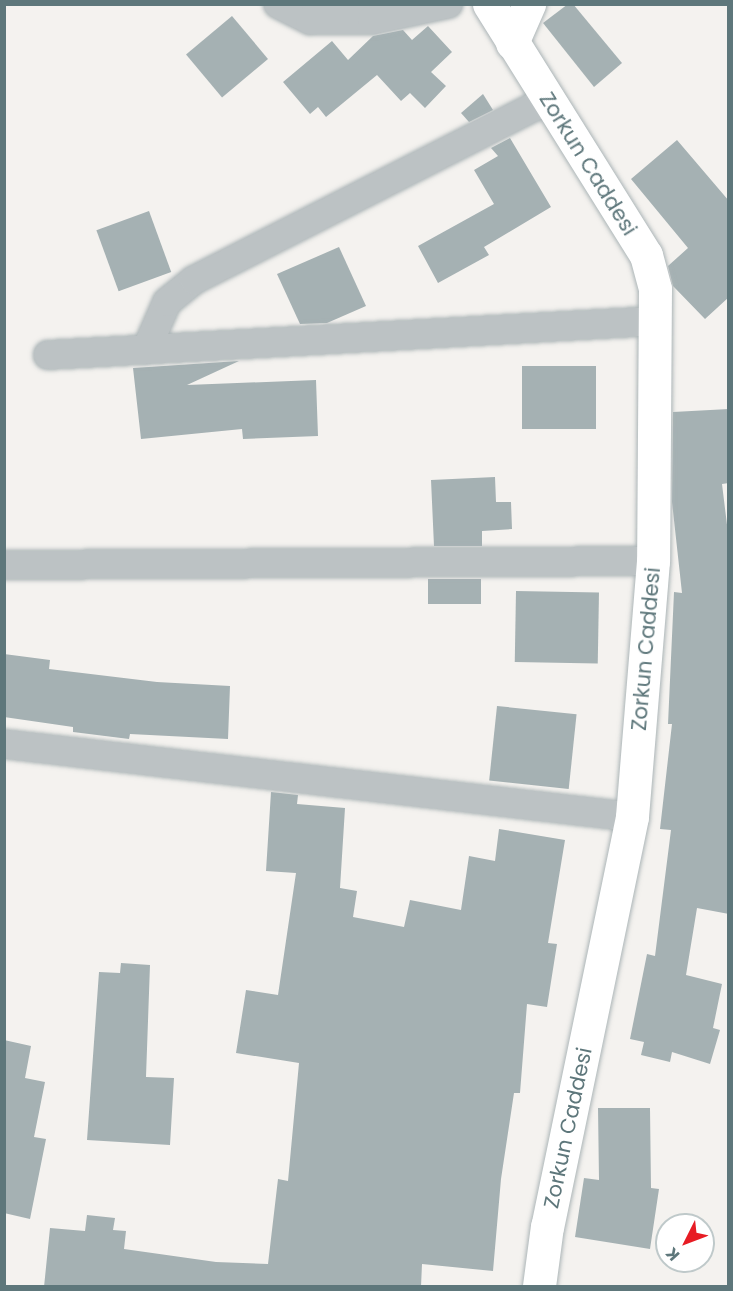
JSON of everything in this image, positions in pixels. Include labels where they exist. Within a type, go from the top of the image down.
[{"type":"street","points":[[278,4],[310,20],[372,20],[448,4]]},
{"type":"street","name":"Zorkun Caddesi","points":[[489,4],[646,255],[655,289],[653,561],[632,817],[547,1226],[539,1287]]},
{"type":"street","points":[[512,43],[529,4]]},
{"type":"street","points":[[146,350],[167,302],[194,280],[548,100]]},
{"type":"street","points":[[48,354],[654,321]]},
{"type":"street","points":[[4,565],[653,561]]},
{"type":"street","points":[[4,744],[632,817]]},
{"type":"building","points":[[568,4],[573,4],[622,63],[594,87],[543,23]]},
{"type":"building","points":[[232,16],[268,59],[222,97],[186,55]]},
{"type":"building","points":[[428,26],[452,52],[431,72],[446,86],[425,108],[410,93],[401,101],[377,75],[326,117],[318,107],[310,114],[283,82],[332,41],[348,60],[373,36],[403,30],[412,40]]},
{"type":"building","points":[[483,94],[493,110],[469,122],[461,113]]},
{"type":"building","points":[[510,138],[551,207],[484,247],[489,255],[438,283],[418,246],[494,204],[474,170],[498,156],[491,148]]},
{"type":"building","points":[[677,140],[729,201],[729,297],[705,319],[673,286],[668,266],[688,248],[631,179]]},
{"type":"building","points":[[149,211],[171,272],[119,291],[96,230]]},
{"type":"building","points":[[339,247],[366,306],[327,323],[300,324],[277,274]]},
{"type":"building","points":[[239,361],[187,385],[316,380],[318,436],[243,439],[242,429],[141,439],[133,368]]},
{"type":"building","points":[[522,366],[596,366],[596,429],[522,429]]},
{"type":"building","points":[[729,409],[729,483],[722,484],[729,541],[729,914],[697,908],[686,975],[722,984],[713,1028],[720,1030],[710,1064],[672,1052],[670,1062],[641,1055],[644,1042],[630,1039],[647,954],[655,956],[671,830],[660,829],[672,724],[668,724],[674,592],[682,593],[672,502],[673,412]]},
{"type":"building","points":[[495,477],[496,502],[511,502],[512,529],[482,531],[482,546],[434,546],[431,480]]},
{"type":"building","points":[[428,579],[481,579],[481,604],[428,604]]},
{"type":"building","points":[[516,591],[599,592],[598,663],[515,662]]},
{"type":"building","points":[[4,654],[50,660],[49,669],[157,682],[230,686],[228,739],[130,734],[129,739],[73,732],[73,727],[4,717]]},
{"type":"building","points":[[497,706],[577,714],[569,789],[489,781]]},
{"type":"building","points":[[271,792],[298,795],[297,804],[345,808],[340,888],[357,891],[353,917],[404,927],[410,900],[461,910],[469,856],[495,861],[499,829],[565,840],[548,943],[557,944],[547,1007],[527,1004],[520,1093],[514,1093],[501,1179],[493,1271],[422,1264],[421,1287],[44,1287],[50,1228],[85,1231],[87,1215],[115,1218],[113,1230],[126,1231],[124,1249],[216,1262],[268,1264],[278,1179],[288,1181],[299,1063],[236,1053],[246,990],[278,995],[296,873],[266,871]]},
{"type":"building","points":[[121,963],[150,965],[146,1077],[174,1078],[170,1145],[87,1140],[99,972],[120,973]]},
{"type":"building","points":[[4,1040],[31,1046],[25,1078],[45,1082],[34,1137],[46,1139],[30,1219],[4,1213]]},
{"type":"building","points":[[598,1108],[650,1108],[651,1188],[659,1189],[650,1249],[575,1237],[584,1178],[599,1180]]}]
